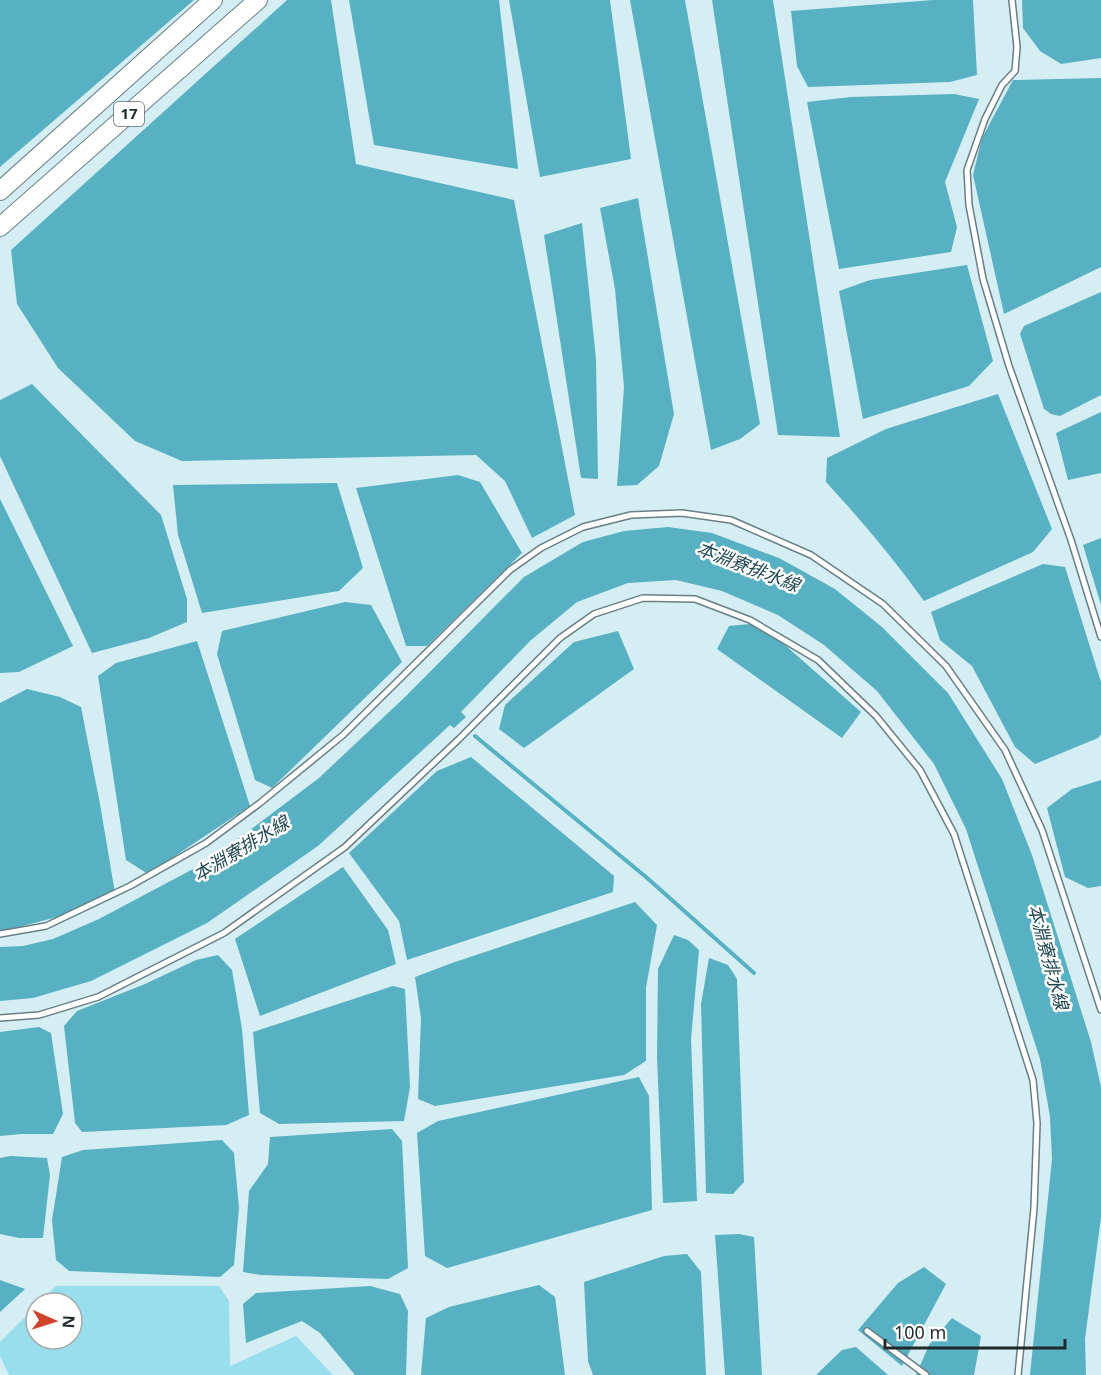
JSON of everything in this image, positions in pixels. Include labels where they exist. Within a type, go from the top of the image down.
[{"type":"main road","name":"17","points":[[0,191],[213,0]]},
{"type":"main road","name":"17","points":[[0,227],[258,0]]},
{"type":"lane","points":[[1012,0],[1017,47],[1015,71],[1002,85],[985,119],[967,170],[969,206],[983,279],[1010,366],[1071,540],[1101,637]]},
{"type":"lane","points":[[0,934],[46,926],[130,886],[206,843],[344,735],[510,570],[541,548],[583,527],[631,515],[682,513],[731,520],[811,555],[883,604],[946,666],[1005,750],[1042,830],[1101,1010]]},
{"type":"lane","points":[[0,1018],[39,1015],[98,997],[224,933],[345,847],[459,739],[560,638],[594,614],[643,598],[695,599],[750,620],[818,660],[876,716],[920,770],[954,834],[1033,1080],[1037,1123],[1034,1208],[1017,1375]]},
{"type":"lane","points":[[867,1331],[926,1375]]},
{"type":"shaded area","points":[[56,1286],[219,1286],[229,1301],[230,1366],[296,1336],[333,1375],[9,1375],[0,1356],[0,1342],[24,1318],[24,1351],[84,1351],[84,1291],[51,1291]]},
{"type":"water","points":[[0,0],[194,0],[0,167]]},
{"type":"water","points":[[287,0],[331,0],[356,164],[514,200],[575,515],[532,538],[505,481],[476,455],[182,461],[135,441],[58,368],[17,304],[11,250]]},
{"type":"water","points":[[349,0],[499,0],[518,169],[374,145]]},
{"type":"water","points":[[509,0],[610,0],[631,159],[540,177]]},
{"type":"water","points":[[630,0],[685,0],[760,424],[740,439],[711,450]]},
{"type":"water","points":[[712,0],[773,0],[840,437],[778,435]]},
{"type":"water","points":[[933,0],[973,0],[977,75],[950,82],[808,87],[797,66],[791,11]]},
{"type":"water","points":[[1022,0],[1101,0],[1101,58],[1061,64],[1040,51],[1023,28]]},
{"type":"water","points":[[1101,78],[1101,267],[1004,314],[973,175],[982,138],[1013,80]]},
{"type":"water","points":[[954,94],[979,99],[945,182],[957,227],[951,252],[839,269],[807,102],[851,97]]},
{"type":"water","points":[[638,198],[674,414],[659,466],[637,485],[617,486],[624,387],[615,289],[600,208]]},
{"type":"water","points":[[582,223],[596,359],[598,479],[581,478],[544,235]]},
{"type":"water","points":[[967,265],[993,361],[969,386],[863,419],[839,291],[870,280]]},
{"type":"water","points":[[1101,292],[1101,395],[1060,416],[1051,414],[1044,409],[1020,334],[1024,326]]},
{"type":"water","points":[[32,384],[161,515],[187,599],[187,622],[149,638],[92,653],[0,456],[0,400]]},
{"type":"water","points":[[998,394],[1052,529],[1033,552],[924,601],[877,540],[826,482],[827,458],[886,429]]},
{"type":"water","points":[[1101,412],[1101,473],[1068,480],[1056,433]]},
{"type":"water","points":[[458,475],[480,482],[522,553],[427,646],[406,646],[356,488]]},
{"type":"water","points":[[337,483],[363,568],[339,591],[202,613],[178,535],[173,485]]},
{"type":"water","points":[[0,499],[73,646],[19,672],[0,673]]},
{"type":"water","name":"本淵寮排水線","points":[[668,527],[712,533],[779,558],[835,589],[882,627],[948,693],[1002,779],[1032,855],[1091,1042],[1101,1087],[1101,1217],[1085,1339],[1086,1375],[1030,1375],[1052,1159],[1050,1117],[1040,1059],[966,829],[934,764],[877,691],[824,645],[778,615],[722,591],[676,580],[628,583],[577,602],[530,641],[461,712],[466,717],[454,728],[450,725],[318,846],[207,923],[91,981],[33,998],[0,1001],[0,947],[23,946],[53,939],[99,919],[210,860],[319,778],[406,696],[524,577],[583,542],[624,531]]},
{"type":"water","points":[[1101,538],[1101,605],[1083,545]]},
{"type":"water","points":[[1043,564],[1065,567],[1101,682],[1101,734],[1098,738],[1035,764],[1015,747],[972,666],[940,640],[931,612]]},
{"type":"water","points":[[345,602],[371,605],[402,662],[272,788],[255,780],[217,654],[222,631]]},
{"type":"water","points":[[760,623],[861,712],[842,738],[717,649],[729,626]]},
{"type":"water","points":[[618,631],[634,669],[524,748],[499,729],[505,705],[574,642]]},
{"type":"water","points":[[197,641],[250,806],[148,874],[126,860],[98,676],[116,663]]},
{"type":"water","points":[[27,689],[60,697],[81,707],[115,893],[57,917],[0,932],[0,703]]},
{"type":"water","points":[[471,757],[614,876],[613,892],[407,960],[399,921],[349,853],[437,771]]},
{"type":"water","points":[[1101,780],[1101,886],[1088,888],[1065,877],[1047,808],[1072,789]]},
{"type":"water","points":[[343,867],[388,930],[396,964],[260,1016],[235,939]]},
{"type":"water","points":[[635,902],[657,925],[646,988],[646,1061],[624,1075],[435,1106],[418,1099],[421,1018],[415,977]]},
{"type":"water","points":[[674,935],[688,940],[699,950],[691,1039],[697,1201],[663,1203],[657,1058],[658,969]]},
{"type":"water","points":[[218,955],[232,970],[242,1029],[249,1115],[226,1125],[82,1132],[75,1123],[64,1026],[77,1011],[145,984],[196,960]]},
{"type":"water","points":[[709,958],[728,965],[737,979],[744,1182],[733,1194],[706,1193],[701,1004]]},
{"type":"water","points":[[393,986],[405,989],[410,1087],[404,1121],[279,1124],[260,1113],[253,1032]]},
{"type":"water","points":[[39,1027],[51,1033],[63,1114],[53,1134],[0,1136],[0,1032]]},
{"type":"water","points":[[639,1077],[649,1096],[652,1210],[447,1268],[425,1256],[417,1133],[438,1121]]},
{"type":"water","points":[[392,1129],[402,1141],[408,1268],[388,1279],[261,1275],[243,1272],[249,1191],[268,1164],[270,1137]]},
{"type":"water","points":[[222,1140],[234,1153],[239,1208],[234,1265],[220,1277],[69,1271],[56,1260],[52,1220],[62,1157],[83,1150]]},
{"type":"water","points":[[10,1156],[47,1158],[50,1175],[43,1238],[19,1238],[0,1234],[0,1158]]},
{"type":"water","points":[[739,1234],[754,1237],[762,1375],[725,1375],[715,1235]]},
{"type":"water","points":[[687,1254],[701,1272],[706,1375],[593,1375],[588,1361],[584,1282],[664,1256]]},
{"type":"water","points":[[924,1267],[946,1284],[902,1366],[858,1330],[898,1283]]},
{"type":"water","points":[[0,1280],[25,1289],[0,1312]]},
{"type":"water","points":[[539,1285],[555,1297],[565,1375],[421,1375],[426,1318],[449,1307]]},
{"type":"water","points":[[370,1286],[400,1294],[408,1311],[406,1375],[355,1375],[320,1333],[302,1321],[246,1343],[243,1304],[256,1293]]},
{"type":"water","points":[[952,1318],[981,1336],[974,1375],[916,1375],[929,1345]]},
{"type":"water","points":[[856,1347],[888,1375],[816,1375],[842,1350]]},
{"type":"waterway","points":[[475,736],[646,877],[754,973]]}]
